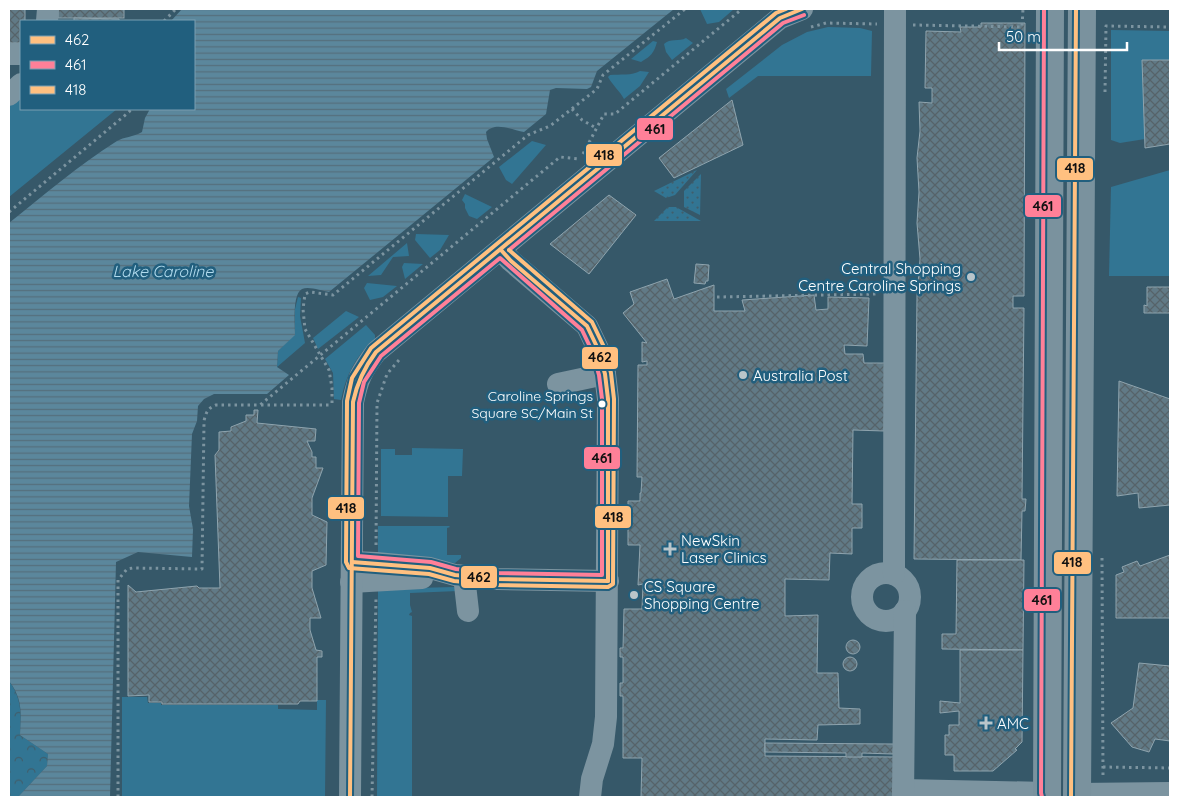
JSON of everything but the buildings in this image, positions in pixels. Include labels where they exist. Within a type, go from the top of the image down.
[{"type":"main road","points":[[1050,9],[1047,795],[1086,795],[1082,9]]},
{"type":"street","points":[[350,797],[354,402],[358,380],[376,352],[780,18],[802,9]]},
{"type":"street","points":[[894,574],[895,9]]},
{"type":"street","points":[[9,94],[20,85]]},
{"type":"street","points":[[508,244],[551,295],[587,326],[598,349],[605,374],[608,399],[606,717],[603,744],[592,779],[590,797]]},
{"type":"street","points":[[558,384],[605,374]]},
{"type":"street","points":[[351,572],[376,563],[430,568],[460,575],[498,579],[608,581]]},
{"type":"street","points":[[905,611],[891,620],[883,620],[869,613],[865,607],[863,591],[866,584],[878,574],[894,574],[906,583],[910,590],[910,598],[905,611],[903,794],[1047,795]]},
{"type":"street","points":[[460,575],[468,611]]},
{"type":"street","points":[[1086,795],[1170,793]]},
{"type":"path","points":[[165,20],[176,9]]},
{"type":"path","points":[[332,412],[332,388],[329,370],[305,329],[303,308],[305,294],[310,292],[333,296],[528,136],[550,126],[597,89],[603,75],[685,9]]},
{"type":"path","points":[[1105,96],[1106,26],[1170,27]]},
{"type":"path","points":[[572,109],[582,120],[596,128]]},
{"type":"path","points":[[9,212],[130,110]]},
{"type":"path","points":[[717,296],[894,294]]},
{"type":"path","points":[[260,405],[332,405]]},
{"type":"path","points":[[1086,795],[1102,767],[1102,551]]},
{"type":"path","points":[[1102,767],[1170,768]]},
{"type":"green space","points":[[700,9],[734,9],[719,22],[707,24]]},
{"type":"green space","points":[[828,27],[860,28],[872,31],[871,76],[758,76],[729,98],[726,89],[782,45],[807,32]]},
{"type":"green space","points":[[1111,30],[1170,31],[1170,60],[1142,60],[1145,139],[1120,143],[1111,140]]},
{"type":"green space","points":[[686,38],[693,43],[672,60],[666,52],[664,44],[669,41]]},
{"type":"green space","points":[[653,41],[657,42],[652,54],[641,62],[631,59]]},
{"type":"green space","points":[[640,71],[649,72],[640,86],[624,99],[608,77],[610,75],[630,74]]},
{"type":"green space","points":[[20,95],[20,110],[116,110],[9,197],[9,105]]},
{"type":"green space","points":[[532,141],[546,145],[512,184],[506,180],[499,167]]},
{"type":"green space","points":[[697,170],[675,195],[666,198],[654,191]]},
{"type":"green space","points":[[1170,170],[1170,276],[1109,276],[1111,187]]},
{"type":"green space","points":[[701,174],[700,215],[684,207],[684,191]]},
{"type":"green space","points":[[465,194],[492,207],[477,219],[469,216],[462,200]]},
{"type":"green space","points":[[668,207],[676,207],[701,221],[654,221]]},
{"type":"green space","points":[[416,234],[449,235],[440,250],[430,258],[415,240]]},
{"type":"green space","points":[[407,243],[409,256],[393,257],[381,275],[368,276]]},
{"type":"green space","points":[[404,263],[423,264],[405,279],[402,267]]},
{"type":"green space","points":[[367,283],[397,286],[383,297],[370,300],[364,288]]},
{"type":"green space","points":[[298,297],[301,298],[300,316],[305,343],[277,367],[278,351],[295,334],[295,309]]},
{"type":"green space","points":[[346,311],[359,317],[318,349],[313,338]]},
{"type":"green space","points":[[366,325],[375,335],[375,339],[362,352],[353,366],[341,400],[334,399],[333,373],[325,359]]},
{"type":"green space","points":[[412,448],[463,449],[462,476],[448,476],[448,517],[381,516],[381,449],[395,449],[395,455],[412,455]]},
{"type":"green space","points":[[378,526],[449,526],[447,528],[447,555],[461,555],[461,558],[455,563],[396,558],[378,553]]},
{"type":"green space","points":[[454,587],[458,591],[410,593],[412,612],[409,615],[412,616],[412,797],[377,797],[378,591],[379,589]]},
{"type":"green space","points":[[9,681],[20,706],[20,735],[48,754],[47,766],[18,797],[9,797]]},
{"type":"green space","points":[[122,697],[147,697],[148,703],[161,703],[161,705],[278,705],[278,709],[317,710],[317,700],[326,700],[325,797],[122,797]]},
{"type":"water","name":"Lake Caroline","points":[[182,9],[674,9],[597,71],[591,87],[587,89],[556,88],[550,90],[546,114],[524,132],[494,127],[486,132],[494,157],[329,292],[312,288],[302,289],[295,303],[295,335],[278,351],[277,367],[289,375],[267,394],[214,394],[204,399],[198,406],[197,421],[192,434],[189,506],[193,529],[192,557],[138,552],[116,562],[110,797],[18,797],[47,766],[48,754],[20,735],[21,713],[19,700],[9,681],[9,223],[103,150],[120,140],[142,132],[145,118],[149,110],[195,110],[195,20],[172,20]]},
{"type":"transit line","name":"418","points":[[509,250],[592,322],[604,347],[611,373],[614,399],[613,584],[608,587],[497,585],[454,581],[429,574],[349,568],[346,562],[347,401],[352,378],[371,348],[776,13],[786,9]]},
{"type":"transit line","name":"462","points":[[350,797],[353,402],[359,382],[368,364],[376,352],[780,18],[802,9]]},
{"type":"transit line","name":"461","points":[[1042,797],[1044,9]]},
{"type":"transit line","name":"418","points":[[1071,797],[1076,9]]},
{"type":"transit line","name":"461","points":[[509,250],[783,23],[804,15]]},
{"type":"transit line","name":"462","points":[[501,250],[511,261],[587,326],[598,349],[605,374],[608,399],[608,581]]},
{"type":"transit line","name":"461","points":[[500,258],[582,330],[592,351],[599,375],[602,399],[602,575],[498,573],[456,569],[431,562],[358,556],[359,403],[364,382],[381,356],[500,258]]},
{"type":"transit line","name":"462","points":[[352,562],[430,568],[455,575],[498,579],[608,581]]},
{"type":"place","name":"Central Shopping Centre Caroline Springs","points":[[971,277]]},
{"type":"place","name":"Australia Post","points":[[743,375]]},
{"type":"place","name":"Caroline Springs Square SC/Main St","points":[[602,404]]},
{"type":"place","name":"NewSkin Laser Clinics","points":[[670,549]]},
{"type":"place","name":"CS Square Shopping Centre","points":[[634,595]]},
{"type":"place","name":"AMC","points":[[986,723]]}]
